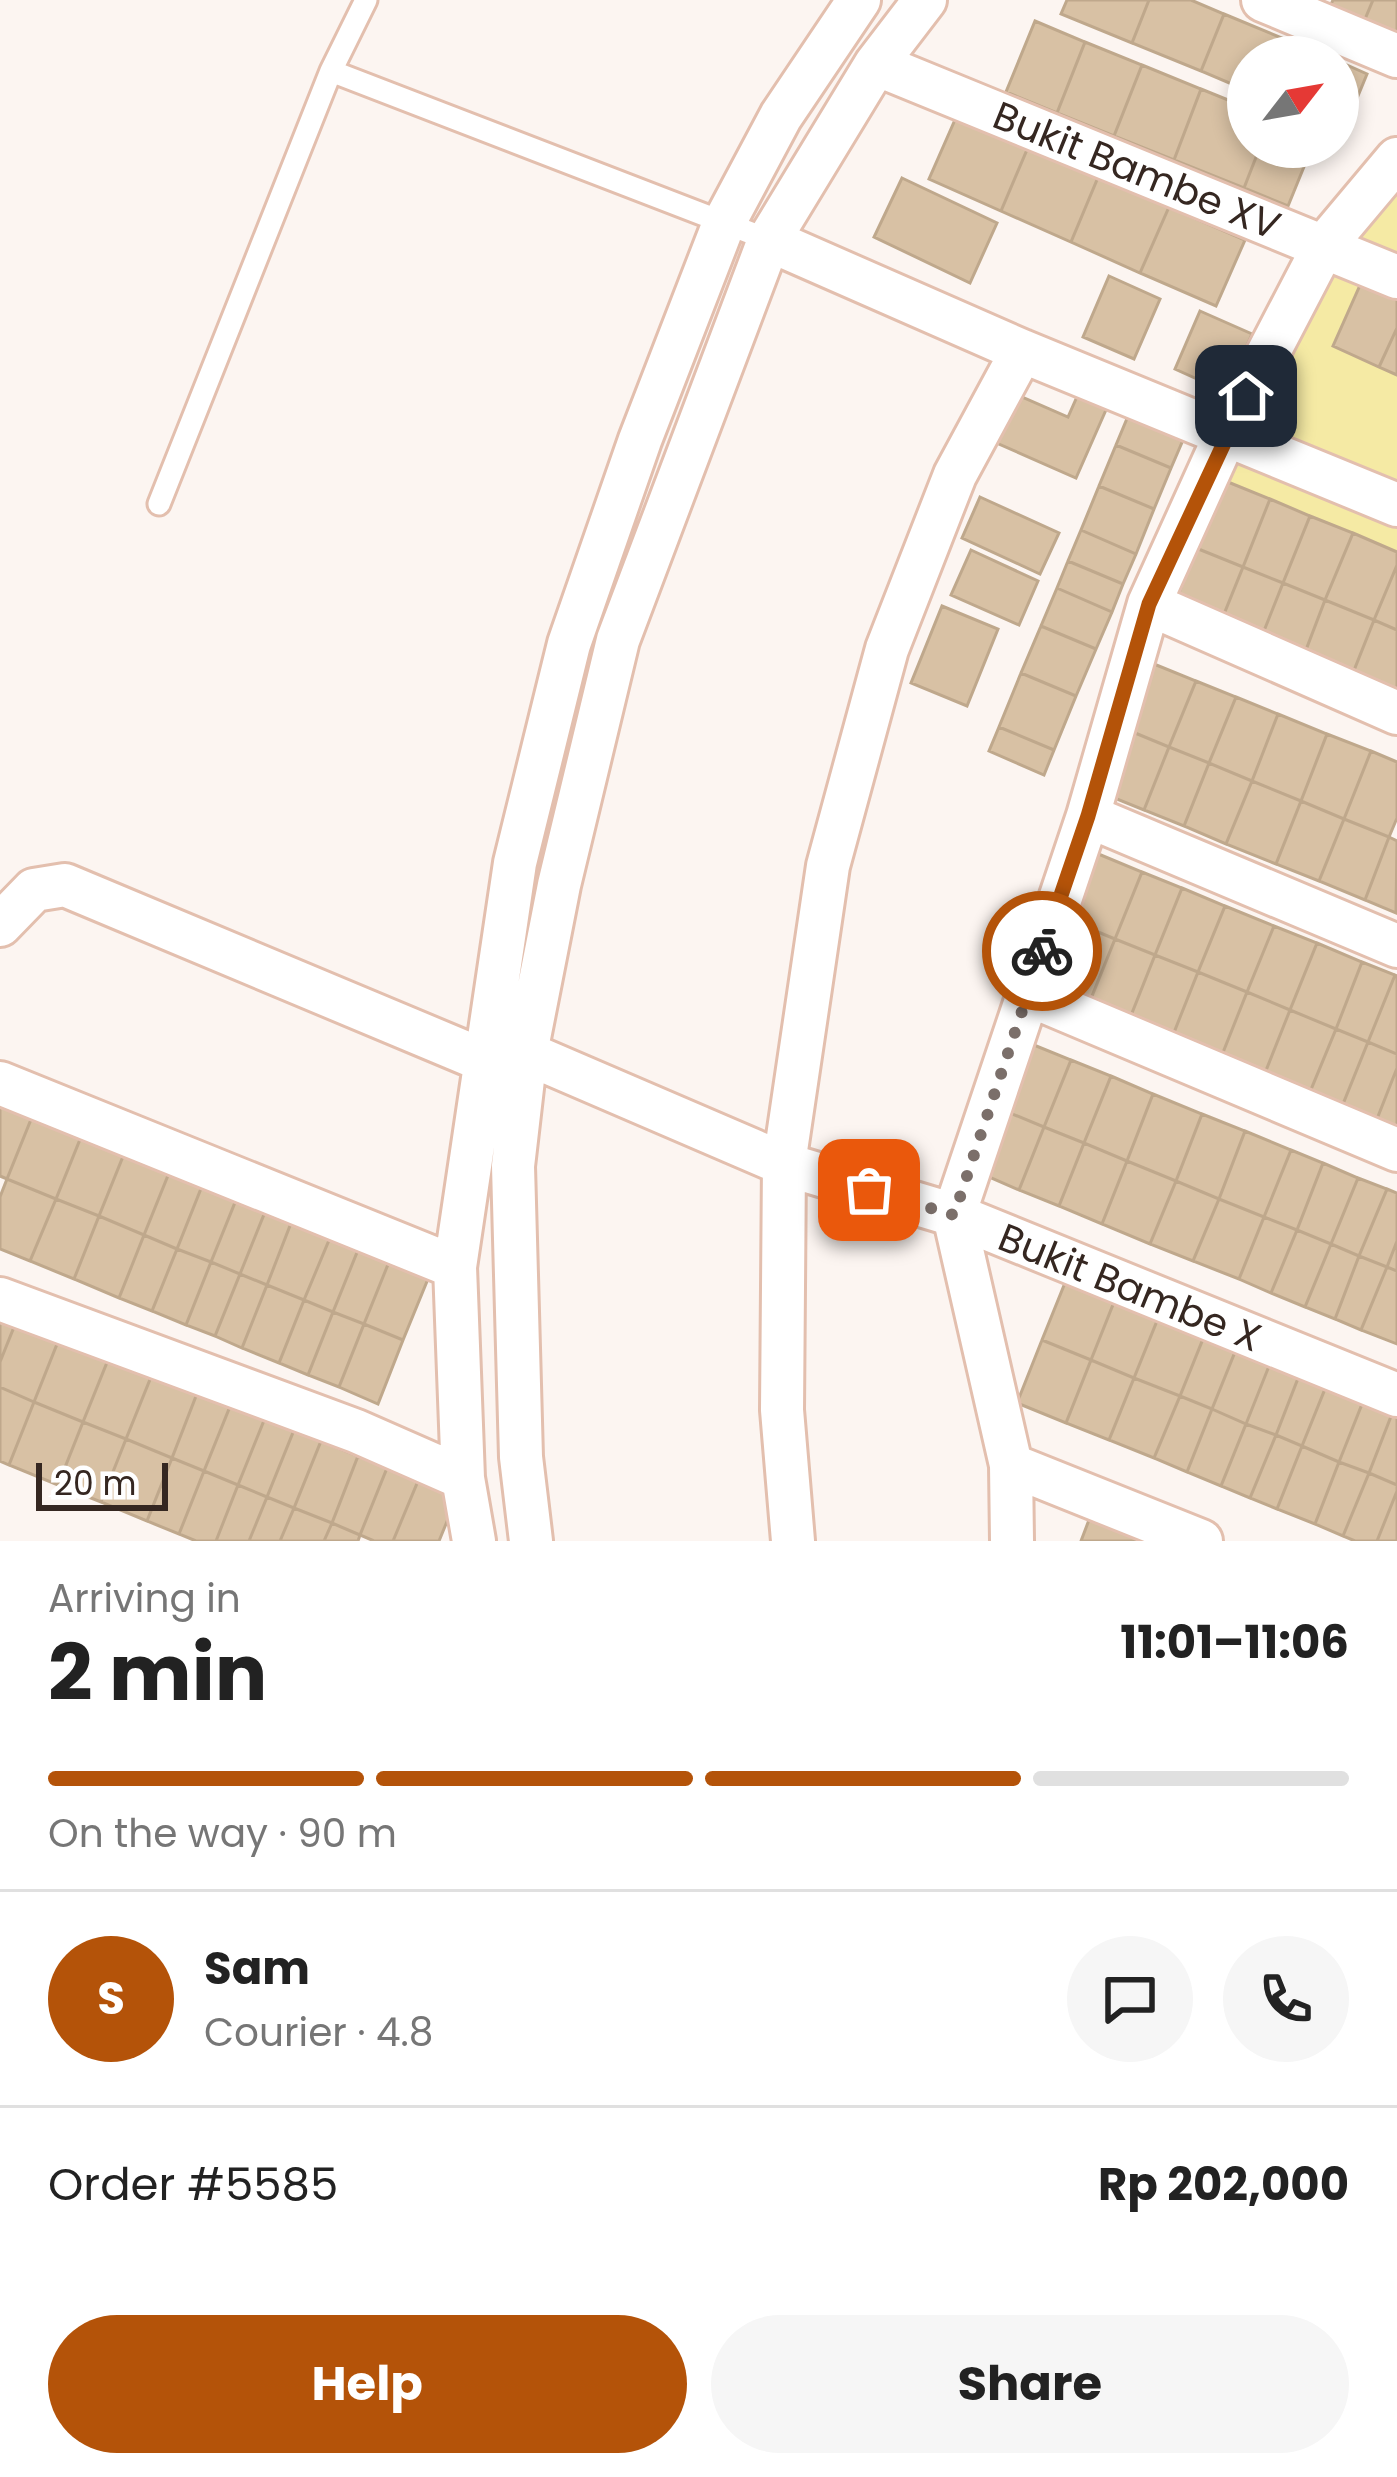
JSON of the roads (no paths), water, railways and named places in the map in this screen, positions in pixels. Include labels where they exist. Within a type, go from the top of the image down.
[{"type":"street","points":[[531,1541],[521,1457],[514,1166],[506,1057],[515,863],[569,644],[640,440],[724,223],[782,116],[860,0]]},
{"type":"street","points":[[474,1541],[463,1478],[455,1268],[506,1057],[559,885],[618,640],[769,241],[876,64],[925,0]]},
{"type":"street","points":[[1263,0],[1397,56]]},
{"type":"street","name":"Bukit Bambe XV","points":[[876,64],[1397,277]]},
{"type":"street","points":[[1012,1541],[1011,1466],[954,1215],[1088,816],[1149,604],[1226,434],[1324,246],[1397,159]]},
{"type":"street","points":[[769,241],[1397,506]]},
{"type":"street","points":[[793,1541],[782,1410],[784,1164],[828,866],[887,649],[955,475],[1022,351]]},
{"type":"street","points":[[1149,604],[1397,712]]},
{"type":"street","points":[[1088,816],[1397,946]]},
{"type":"street","name":"Bukit Bambe X","points":[[0,926],[34,890],[65,885],[784,1164],[954,1215],[1397,1396]]},
{"type":"street","points":[[1027,994],[1397,1150]]},
{"type":"street","points":[[0,1083],[455,1268]]},
{"type":"street","points":[[0,1300],[356,1431],[463,1478]]},
{"type":"street","points":[[1011,1466],[1202,1541]]},
{"type":"lane","points":[[159,504],[331,71],[366,0]]},
{"type":"lane","points":[[331,71],[769,241]]}]
